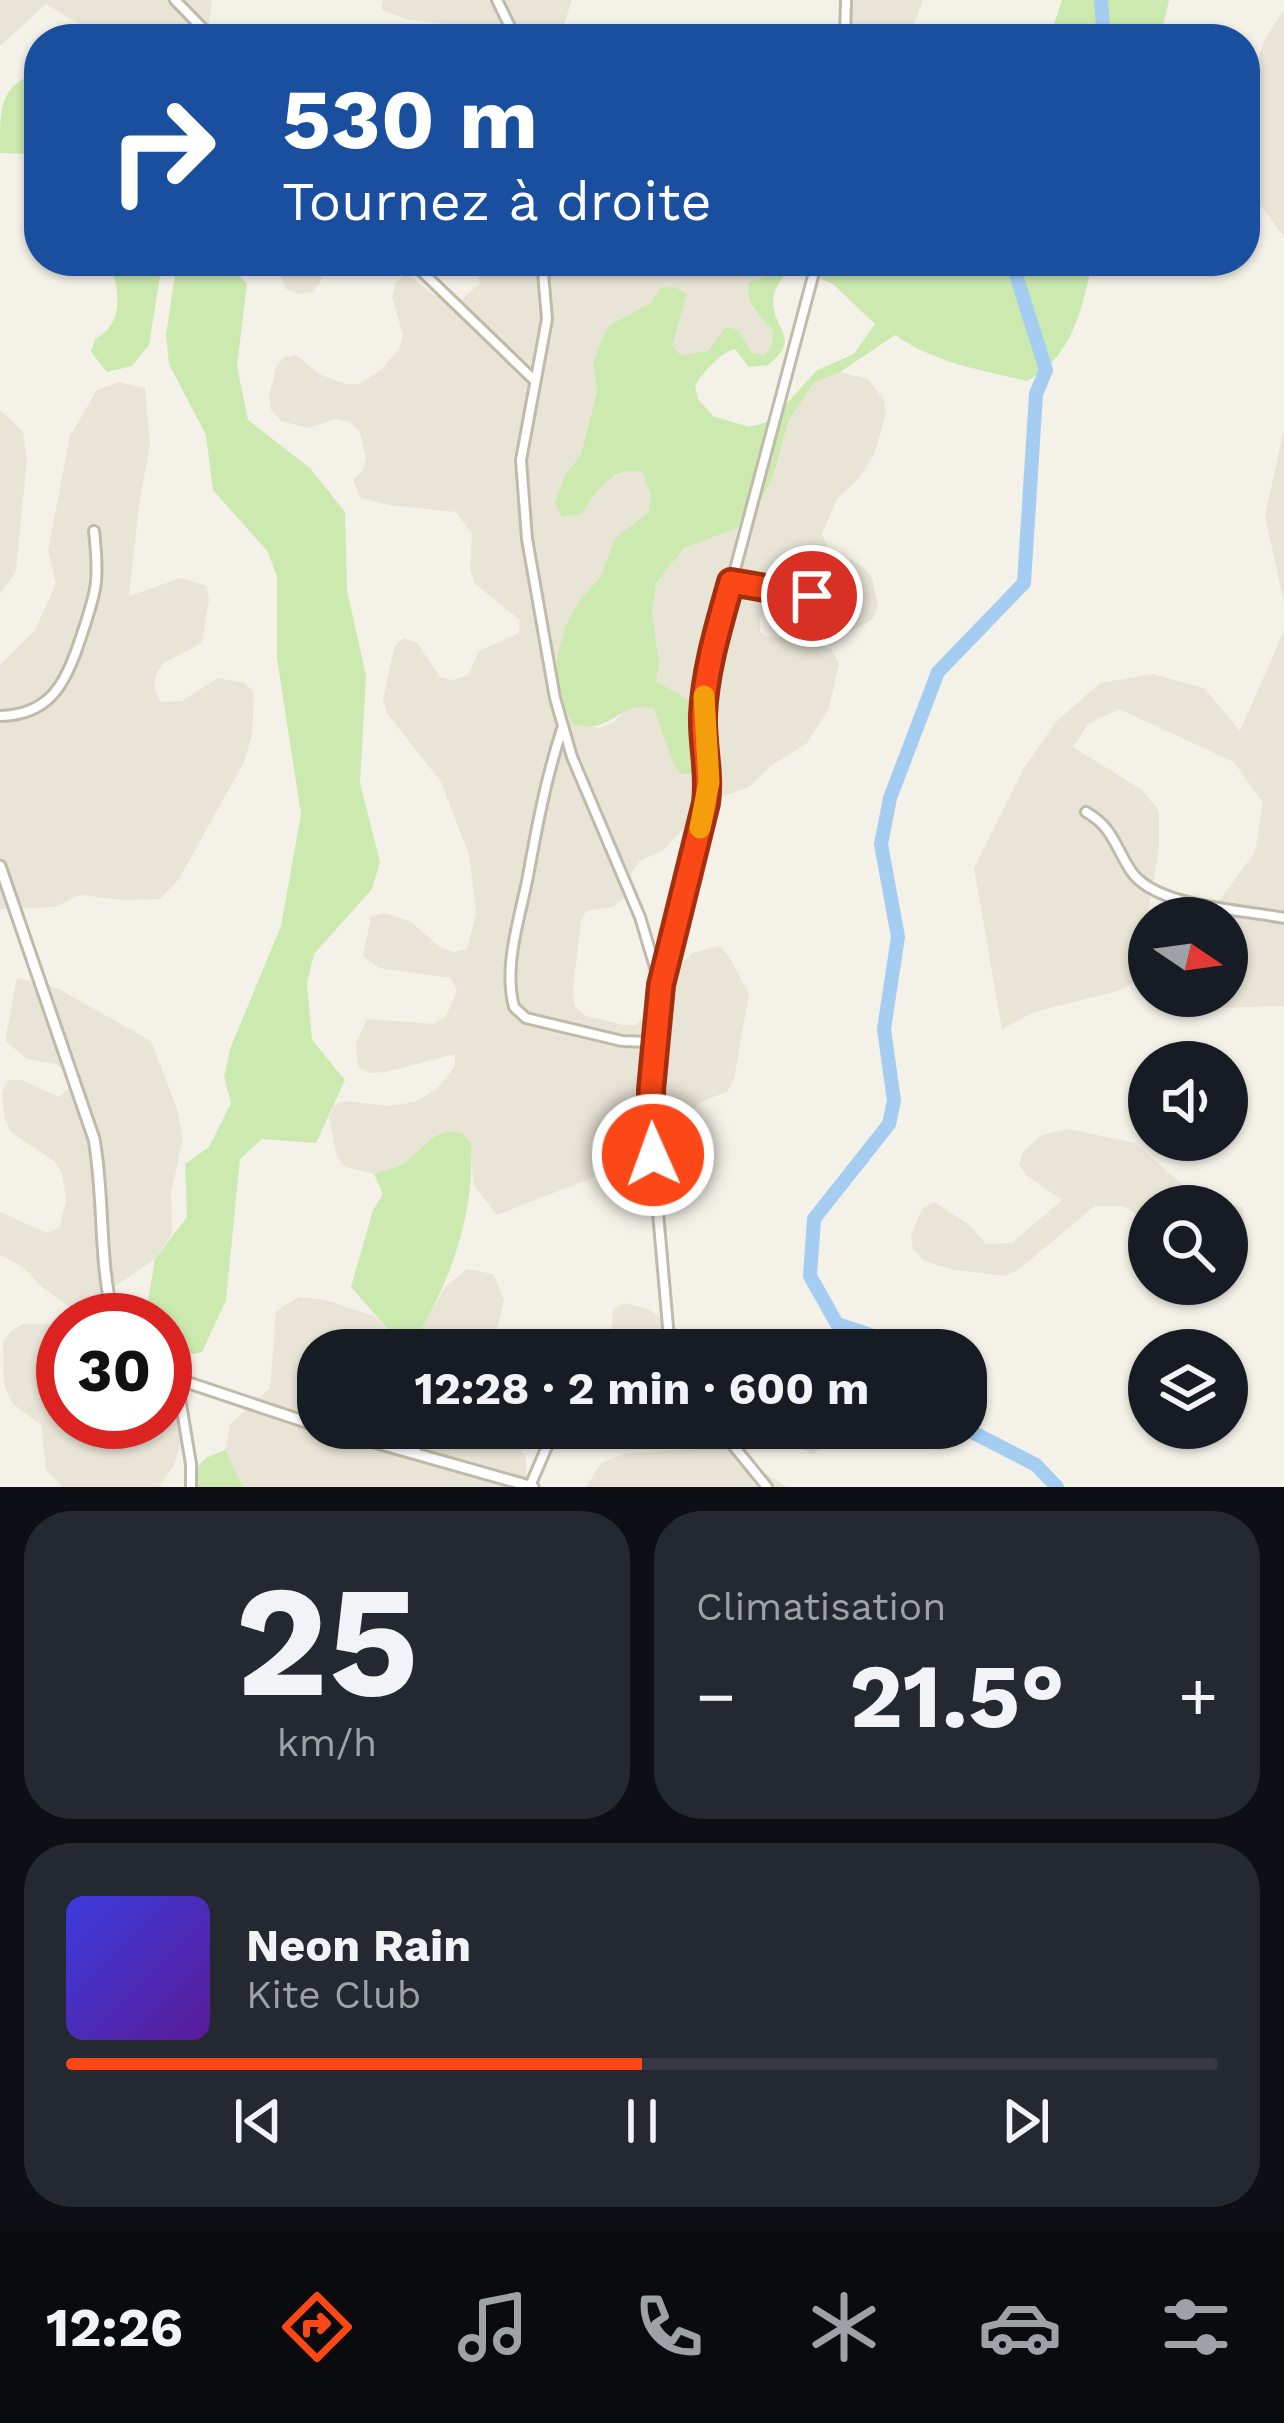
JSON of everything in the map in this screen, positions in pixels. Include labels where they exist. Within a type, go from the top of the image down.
[{"type":"street","points":[[175,0],[198,24]]},
{"type":"street","points":[[427,276],[536,382]]},
{"type":"street","points":[[543,276],[547,319],[521,460],[522,502],[552,683],[572,757],[640,916],[661,985]]},
{"type":"street","points":[[668,1329],[653,1155],[653,1042],[661,985],[706,803],[704,692],[814,276]]},
{"type":"street","points":[[0,716],[20,715],[41,706],[56,696],[70,670],[96,600],[94,531]]},
{"type":"street","points":[[731,582],[837,601]]},
{"type":"street","points":[[563,724],[517,922],[512,958],[514,1007],[526,1018],[622,1041],[653,1042]]},
{"type":"street","points":[[1086,812],[1105,822],[1132,872],[1150,890],[1174,901],[1284,918]]},
{"type":"street","points":[[0,866],[94,1139],[102,1184],[107,1293]]},
{"type":"street","points":[[192,1384],[297,1419]]},
{"type":"street","points":[[188,1449],[190,1487]]},
{"type":"street","points":[[407,1449],[531,1487],[546,1449]]},
{"type":"street","points":[[738,1449],[767,1487]]},
{"type":"shaded area","points":[[0,0],[212,0],[209,24],[79,24],[46,4],[0,46]]},
{"type":"shaded area","points":[[383,0],[572,0],[564,24],[445,24],[381,10]]},
{"type":"shaded area","points":[[842,0],[923,0],[914,24],[840,24]]},
{"type":"shaded area","points":[[1284,10],[1284,237],[1260,204],[1260,52]]},
{"type":"shaded area","points":[[322,276],[313,292],[299,294],[286,289],[281,277]]},
{"type":"shaded area","points":[[404,276],[434,295],[460,301],[480,283],[478,276],[777,276],[752,308],[773,329],[765,355],[752,354],[738,330],[708,352],[682,355],[671,347],[687,294],[652,302],[610,325],[593,364],[597,391],[581,454],[564,477],[582,514],[606,480],[630,469],[643,471],[651,497],[648,513],[615,538],[600,578],[580,599],[566,625],[555,672],[565,712],[572,724],[599,728],[614,722],[628,707],[654,709],[673,763],[702,721],[701,708],[656,681],[659,664],[652,611],[656,585],[684,548],[735,529],[773,476],[789,420],[814,383],[840,372],[868,379],[884,400],[886,414],[874,455],[837,499],[822,534],[828,547],[863,567],[872,578],[878,606],[873,619],[850,632],[822,628],[770,607],[760,618],[765,636],[806,640],[831,649],[839,663],[829,709],[807,743],[749,787],[706,803],[665,849],[640,861],[624,898],[613,907],[586,911],[581,921],[575,1006],[586,1016],[623,1025],[636,1025],[646,1016],[661,985],[692,953],[719,946],[728,955],[749,994],[734,1079],[727,1092],[700,1102],[690,1113],[674,1173],[641,1187],[594,1177],[497,1215],[473,1184],[471,1143],[436,1135],[402,1165],[374,1174],[346,1167],[337,1157],[329,1118],[334,1105],[347,1101],[388,1106],[415,1102],[437,1089],[455,1066],[455,1054],[386,1072],[358,1068],[356,1043],[367,1019],[434,1024],[446,1016],[457,991],[451,978],[379,968],[363,956],[371,917],[384,913],[410,921],[441,948],[454,952],[467,949],[476,913],[469,855],[441,782],[387,713],[383,700],[394,647],[404,638],[417,643],[441,678],[454,680],[468,675],[479,651],[519,633],[520,620],[475,584],[470,570],[472,534],[456,512],[361,498],[353,480],[363,470],[366,457],[359,430],[336,419],[308,428],[281,421],[271,410],[269,396],[283,358],[296,355],[319,374],[345,384],[359,384],[381,370],[399,349],[403,335],[392,297],[395,283]]},
{"type":"shaded area","points":[[118,382],[145,388],[150,445],[129,596],[181,578],[207,586],[209,600],[202,643],[165,662],[156,674],[154,689],[161,702],[182,701],[218,678],[245,683],[254,693],[252,735],[244,762],[179,879],[160,899],[80,895],[55,907],[0,909],[0,665],[35,630],[56,584],[48,551],[70,436],[97,390]]},
{"type":"shaded area","points":[[0,410],[23,432],[27,460],[16,571],[0,594]]},
{"type":"shaded area","points":[[1284,430],[1284,603],[1265,515]]},
{"type":"shaded area","points":[[1284,631],[1284,1006],[1248,1007],[1248,897],[1222,897],[1255,852],[1263,803],[1234,762],[1119,709],[1088,724],[1073,747],[1142,790],[1159,811],[1159,848],[1151,897],[1128,897],[1128,986],[1034,1012],[1002,1029],[974,868],[1024,768],[1056,722],[1100,683],[1153,674],[1204,688],[1240,731]]},
{"type":"shaded area","points":[[17,978],[57,988],[151,1041],[183,1138],[171,1193],[172,1234],[155,1259],[105,1293],[50,1293],[23,1267],[0,1255],[0,1212],[47,1233],[60,1227],[66,1199],[62,1173],[54,1161],[11,1132],[2,1092],[9,1080],[22,1080],[59,1097],[69,1087],[67,1074],[57,1064],[27,1059],[5,1041]]},
{"type":"shaded area","points":[[1068,1129],[1128,1142],[1128,1161],[1155,1161],[1183,1185],[1128,1185],[1128,1209],[1095,1206],[1018,1270],[1004,1276],[923,1260],[913,1249],[911,1235],[922,1209],[934,1202],[968,1224],[986,1244],[1012,1243],[1062,1200],[1027,1176],[1019,1164],[1023,1152],[1042,1135]]},
{"type":"shaded area","points":[[467,1269],[493,1274],[504,1300],[498,1327],[421,1329],[445,1287]]},
{"type":"shaded area","points":[[299,1297],[374,1316],[387,1329],[297,1329],[297,1449],[520,1449],[526,1458],[526,1487],[243,1487],[225,1451],[230,1424],[270,1388],[276,1311]]},
{"type":"shaded area","points":[[624,1303],[649,1309],[677,1329],[612,1329],[613,1310]]},
{"type":"shaded area","points":[[36,1324],[36,1421],[12,1403],[4,1384],[3,1342],[11,1331]]},
{"type":"shaded area","points":[[44,1449],[179,1449],[159,1487],[62,1487],[46,1469]]},
{"type":"shaded area","points":[[747,1449],[747,1462],[787,1487],[586,1487],[602,1462],[628,1453]]},
{"type":"green space","points":[[1062,0],[1169,0],[1163,24],[1054,24]]},
{"type":"green space","points":[[24,78],[24,154],[0,153],[5,100]]},
{"type":"green space","points":[[113,276],[160,276],[149,345],[132,366],[107,372],[91,352],[95,339],[116,314]]},
{"type":"green space","points":[[175,276],[239,276],[247,284],[237,366],[248,420],[310,468],[345,512],[347,590],[366,676],[360,783],[380,862],[372,889],[314,954],[307,983],[312,1040],[345,1080],[316,1143],[262,1139],[240,1159],[226,1300],[202,1352],[192,1354],[192,1293],[149,1293],[155,1259],[187,1217],[185,1164],[209,1147],[231,1103],[224,1077],[230,1049],[281,926],[301,814],[277,658],[277,577],[268,552],[213,490],[206,435],[169,364],[166,335]]},
{"type":"green space","points":[[784,276],[773,301],[784,347],[768,365],[749,367],[735,349],[712,364],[695,386],[698,399],[713,416],[749,427],[771,421],[817,370],[854,354],[875,324],[834,285],[815,276],[1089,276],[1065,345],[1027,381],[942,359],[895,335],[840,372],[814,383],[789,420],[773,476],[755,511],[735,529],[684,548],[656,584],[652,611],[659,664],[656,681],[700,707],[695,774],[681,774],[654,709],[632,708],[598,725],[572,724],[556,687],[557,658],[566,625],[580,599],[600,578],[615,538],[648,513],[651,497],[643,472],[614,476],[582,514],[562,516],[555,504],[564,477],[581,454],[597,391],[593,364],[610,325],[652,302],[660,288],[675,287],[687,294],[672,346],[681,355],[708,351],[726,327],[738,330],[752,353],[765,355],[773,330],[751,303],[749,282]]},
{"type":"green space","points":[[462,1133],[471,1143],[465,1217],[442,1288],[421,1329],[388,1329],[351,1287],[373,1210],[383,1194],[374,1174],[402,1165],[435,1136]]},
{"type":"green space","points":[[225,1450],[243,1487],[191,1487],[191,1473],[206,1458]]},
{"type":"waterway","points":[[1101,0],[1103,24]]},
{"type":"waterway","points":[[852,1329],[837,1324],[810,1276],[814,1219],[889,1124],[894,1101],[884,1029],[898,937],[881,844],[890,798],[938,672],[1024,583],[1036,394],[1046,370],[1017,276]]},
{"type":"waterway","points":[[987,1440],[1036,1465],[1057,1487]]},
{"type":"slow traffic","points":[[700,828],[709,782],[704,696]]},
{"type":"route","points":[[653,1155],[653,1042],[661,985],[706,803],[704,692],[731,582],[812,596]]}]
